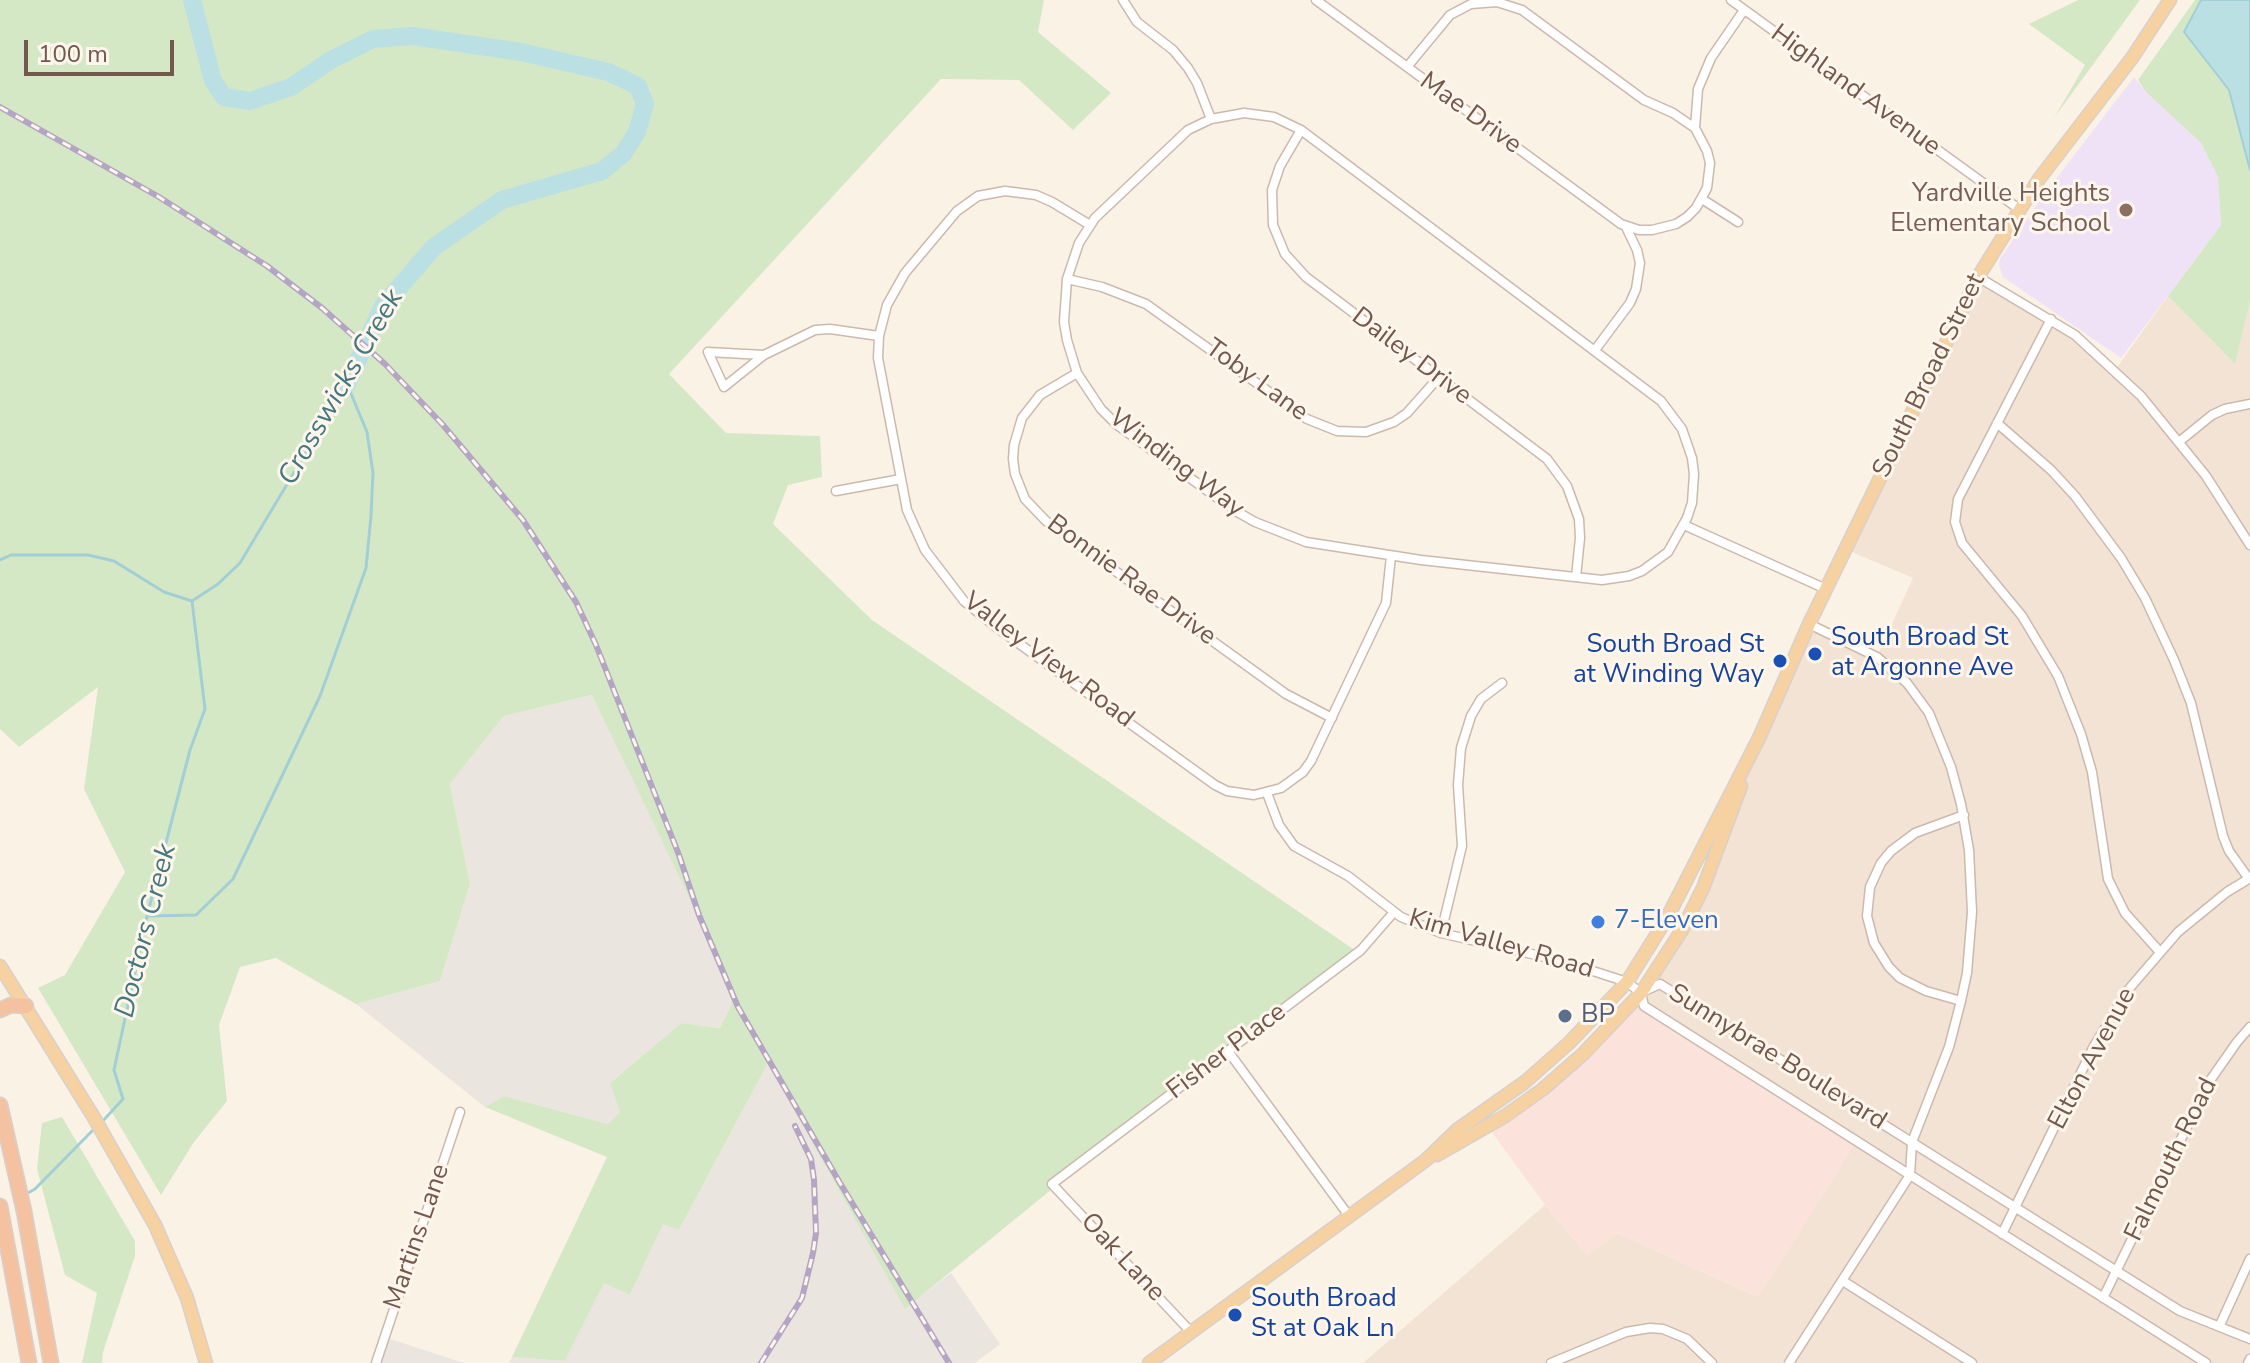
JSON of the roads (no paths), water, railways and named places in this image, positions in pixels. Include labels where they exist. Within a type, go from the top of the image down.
[{"type":"highway","points":[[0,1010],[11,1005],[26,1006]]},
{"type":"highway","points":[[0,1105],[19,1185],[51,1363]]},
{"type":"highway","points":[[0,1206],[29,1363]]},
{"type":"main road","name":"South Broad Street","points":[[1426,1160],[1515,1110],[1583,1054],[1641,993],[1682,930],[1703,888],[1759,738],[1809,624],[1978,277],[2019,209],[2132,58],[2170,0]]},
{"type":"main road","name":"South Broad Street","points":[[1149,1363],[1426,1160],[1457,1130],[1525,1082],[1569,1043],[1627,982],[1667,918],[1759,738]]},
{"type":"main road","points":[[0,966],[133,1184],[187,1298],[206,1363]]},
{"type":"main road","points":[[1525,1082],[1543,1089]]},
{"type":"main road","points":[[1505,1096],[1515,1110]]},
{"type":"street","points":[[1123,0],[1137,22],[1173,50],[1188,68],[1211,119]]},
{"type":"street","name":"Mae Drive","points":[[1316,0],[1626,226]]},
{"type":"street","name":"Highland Avenue","points":[[1731,0],[2019,209]]},
{"type":"street","points":[[1407,67],[1450,15],[1471,4],[1497,2],[1522,10],[1644,100],[1673,113],[1695,128],[1710,163],[1707,188],[1702,199],[1687,217],[1664,229],[1639,230],[1626,226]]},
{"type":"street","points":[[1695,128],[1695,108],[1703,75],[1744,10]]},
{"type":"street","name":"Winding Way","points":[[1229,114],[1258,114],[1282,120],[1301,130],[1661,401],[1682,429],[1694,474],[1692,503],[1684,525],[1668,552],[1642,571],[1615,579],[1391,556],[1306,542],[1234,510],[1116,424],[1090,395],[1077,373],[1064,322],[1067,279],[1079,243],[1090,225],[1188,130],[1211,119],[1229,114]]},
{"type":"street","name":"Dailey Drive","points":[[1301,130],[1280,166],[1272,190],[1273,225],[1285,254],[1306,277],[1547,459],[1571,494],[1579,519],[1576,577]]},
{"type":"street","name":"Valley View Road","points":[[1090,225],[1036,195],[1005,191],[978,196],[957,211],[905,273],[887,305],[879,336],[880,376],[907,510],[925,550],[947,581],[984,618],[1215,785],[1240,794],[1267,793]]},
{"type":"street","points":[[1702,199],[1738,222]]},
{"type":"street","points":[[1595,350],[1630,303],[1636,289],[1640,263],[1626,226]]},
{"type":"street","points":[[1978,277],[2051,319],[2108,364],[2141,396],[2206,476],[2250,545]]},
{"type":"street","name":"Toby Lane","points":[[1067,279],[1102,287],[1146,304],[1307,419],[1337,431],[1366,432],[1394,422],[1407,413],[1439,377]]},
{"type":"street","points":[[2051,319],[1958,499],[1955,522],[1957,533],[1969,553],[2022,616],[2058,676],[2092,772],[2108,879],[2125,913],[2159,951]]},
{"type":"street","points":[[764,355],[708,352],[724,387],[764,355],[815,330],[879,336]]},
{"type":"street","name":"Bonnie Rae Drive","points":[[1077,373],[1040,395],[1022,418],[1013,459],[1025,499],[1046,521],[1286,694],[1332,718]]},
{"type":"street","points":[[2180,441],[2212,415],[2250,404]]},
{"type":"street","points":[[1997,423],[2051,470],[2075,496],[2098,524],[2145,598],[2170,649],[2191,703],[2223,836],[2229,851],[2249,878]]},
{"type":"street","points":[[836,491],[901,479]]},
{"type":"street","points":[[1684,525],[1826,589]]},
{"type":"street","points":[[1267,793],[1281,788],[1303,772],[1311,761],[1386,603],[1390,590],[1391,556]]},
{"type":"street","points":[[1789,1363],[1910,1175],[1912,1142],[1949,1047],[1961,1001],[1967,973],[1972,912],[1964,815],[1951,767],[1929,713],[1910,686],[1877,657],[1809,624]]},
{"type":"street","points":[[1441,933],[1462,846],[1458,785],[1461,748],[1471,716],[1481,699],[1502,683]]},
{"type":"street","name":"Kim Valley Road","points":[[1267,793],[1279,825],[1294,846],[1348,876],[1394,912],[1441,933],[1540,954],[1627,982],[1641,993]]},
{"type":"street","points":[[1961,1001],[1926,991],[1900,978],[1881,957],[1867,916],[1870,887],[1891,851],[1915,833],[1964,815]]},
{"type":"street","name":"Elton Avenue","points":[[2002,1234],[2109,1019],[2128,990],[2159,951],[2199,913],[2249,878]]},
{"type":"street","name":"Fisher Place","points":[[1052,1184],[1361,950],[1394,912]]},
{"type":"street","name":"Sunnybrae Boulevard","points":[[2206,1363],[1644,1006],[1641,993],[1660,984],[2180,1311],[2250,1339]]},
{"type":"street","name":"Falmouth Road","points":[[2103,1298],[2209,1082],[2250,1027]]},
{"type":"street","points":[[1228,1051],[1349,1216]]},
{"type":"street","name":"Martins Lane","points":[[376,1363],[460,1112]]},
{"type":"street","name":"Oak Lane","points":[[1052,1184],[1191,1332]]},
{"type":"street","points":[[2220,1325],[2250,1259]]},
{"type":"street","points":[[1843,1281],[1972,1363]]},
{"type":"street","points":[[1551,1363],[1626,1332],[1650,1328],[1663,1329],[1687,1339],[1712,1363]]},
{"type":"water","points":[[2201,0],[2250,0],[2250,170],[2229,90],[2184,32]]},
{"type":"waterway","name":"Crosswicks Creek","points":[[192,0],[213,81],[224,97],[250,101],[291,87],[331,60],[373,39],[412,36],[521,52],[608,72],[638,86],[645,104],[637,132],[623,154],[602,171],[502,200],[434,247],[383,306],[347,384]]},
{"type":"waterway","name":"Crosswicks Creek","points":[[0,560],[11,555],[88,555],[114,561],[164,592],[192,601],[218,584],[240,563],[347,384]]},
{"type":"waterway","points":[[147,916],[196,915],[233,879],[320,696],[366,568],[371,516],[373,473],[367,432],[347,384]]},
{"type":"waterway","name":"Doctors Creek","points":[[101,1123],[123,1099],[114,1070],[147,916],[190,750],[205,709],[192,601]]},
{"type":"waterway","name":"Doctors Creek","points":[[26,1194],[35,1189],[95,1128]]},
{"type":"railway","points":[[0,107],[159,197],[267,266],[322,308],[385,364],[443,425],[523,520],[576,602],[596,645],[679,855],[699,915],[738,1007],[949,1363]]},
{"type":"railway","points":[[761,1363],[802,1298],[816,1233],[811,1159],[795,1126]]},
{"type":"place","name":"Yardville Heights Elementary School","points":[[2126,210]]},
{"type":"place","name":"South Broad St at Argonne Ave","points":[[1815,654]]},
{"type":"place","name":"South Broad St at Winding Way","points":[[1780,661]]},
{"type":"place","name":"7-Eleven","points":[[1598,922]]},
{"type":"place","name":"BP","points":[[1565,1016]]},
{"type":"place","name":"South Broad St at Oak Ln","points":[[1235,1315]]}]
